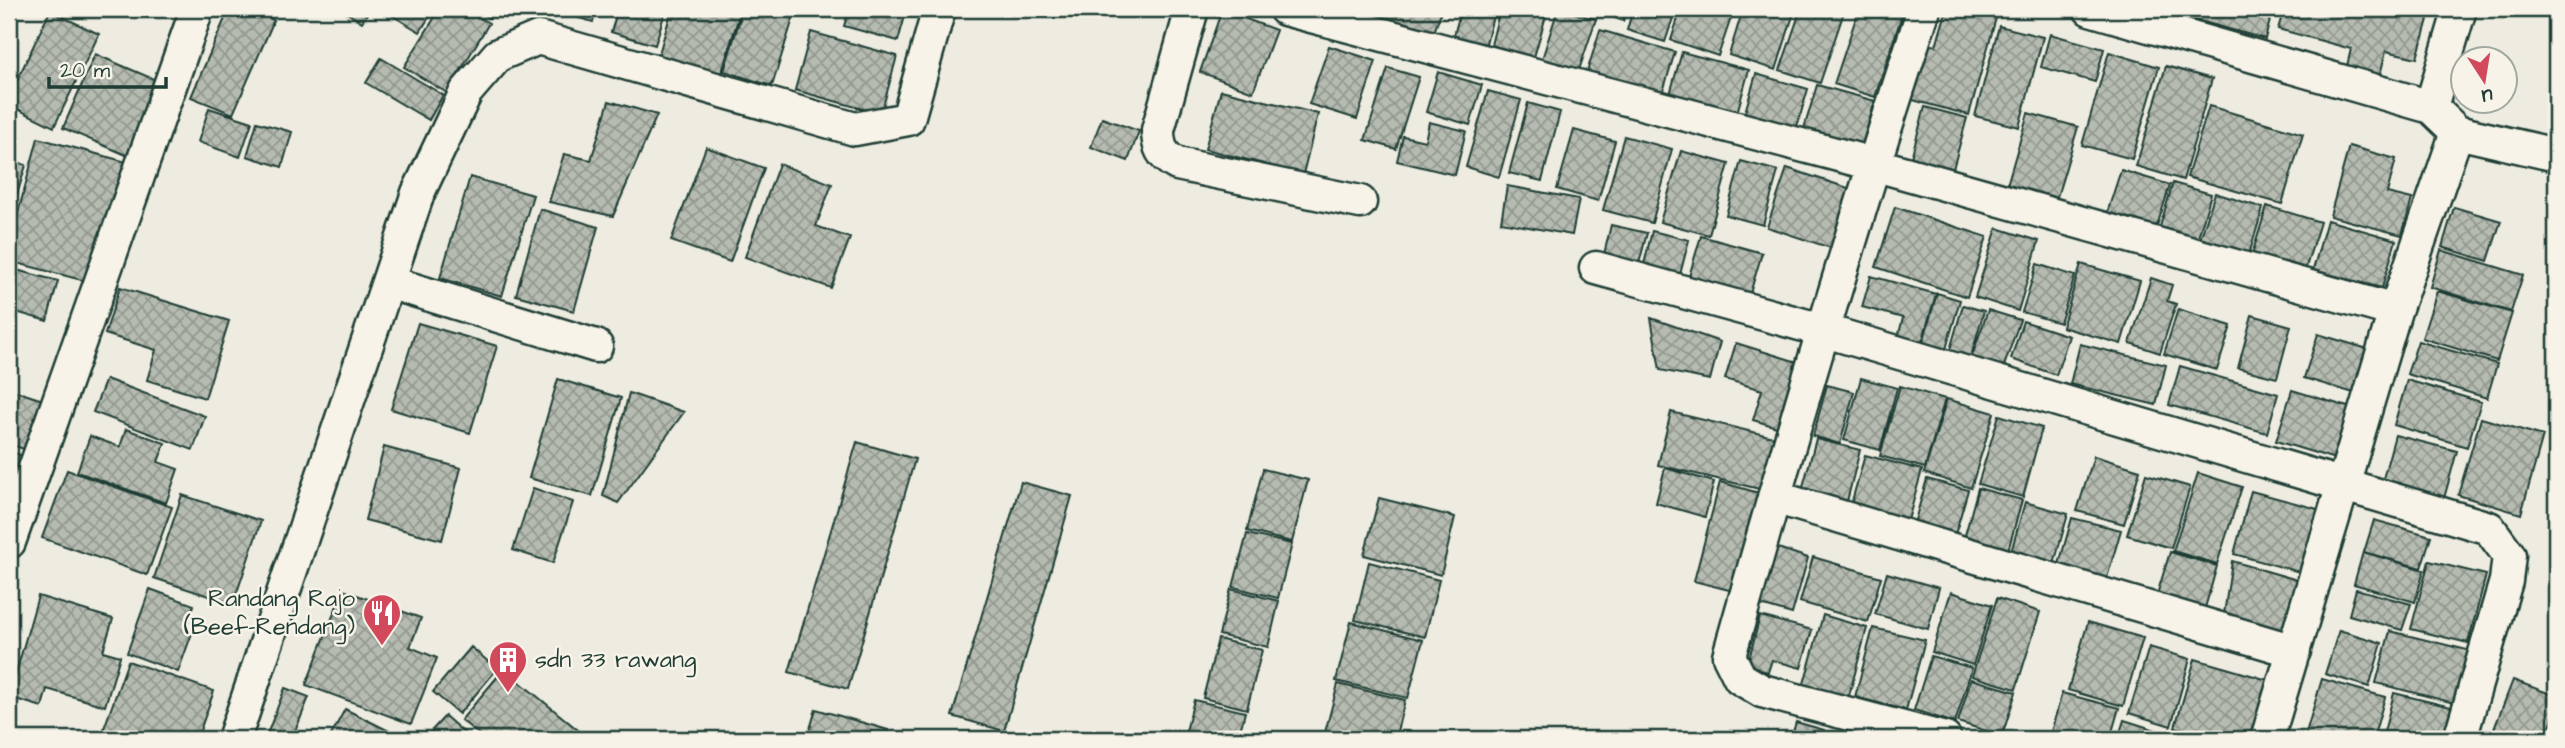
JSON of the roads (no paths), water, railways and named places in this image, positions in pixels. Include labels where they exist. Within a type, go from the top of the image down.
[{"type":"street","points":[[9,542],[197,9]]},
{"type":"street","points":[[234,739],[418,192],[466,92],[498,55],[538,38],[855,128],[908,119],[939,9]]},
{"type":"street","points":[[1192,9],[1158,130],[1158,144],[1166,158],[1177,164],[1360,202]]},
{"type":"street","points":[[1285,9],[1872,164],[2395,311]]},
{"type":"street","points":[[1924,9],[1872,164],[1729,656],[1740,678],[1762,691],[1945,739]]},
{"type":"street","points":[[2090,9],[2154,18],[2431,107],[2457,132],[2556,155]]},
{"type":"street","points":[[2431,107],[2460,9]]},
{"type":"street","points":[[2267,739],[2395,311],[2457,132]]},
{"type":"street","points":[[1596,268],[1822,330],[2489,528],[2509,555],[2506,581],[2460,739]]},
{"type":"street","points":[[388,282],[596,346]]},
{"type":"street","points":[[1774,497],[2294,651]]},
{"type":"place","name":"Randang Rajo (Beef-Rendang)","points":[[382,647]]},
{"type":"place","name":"sdn 33 rawang","points":[[508,694]]}]
